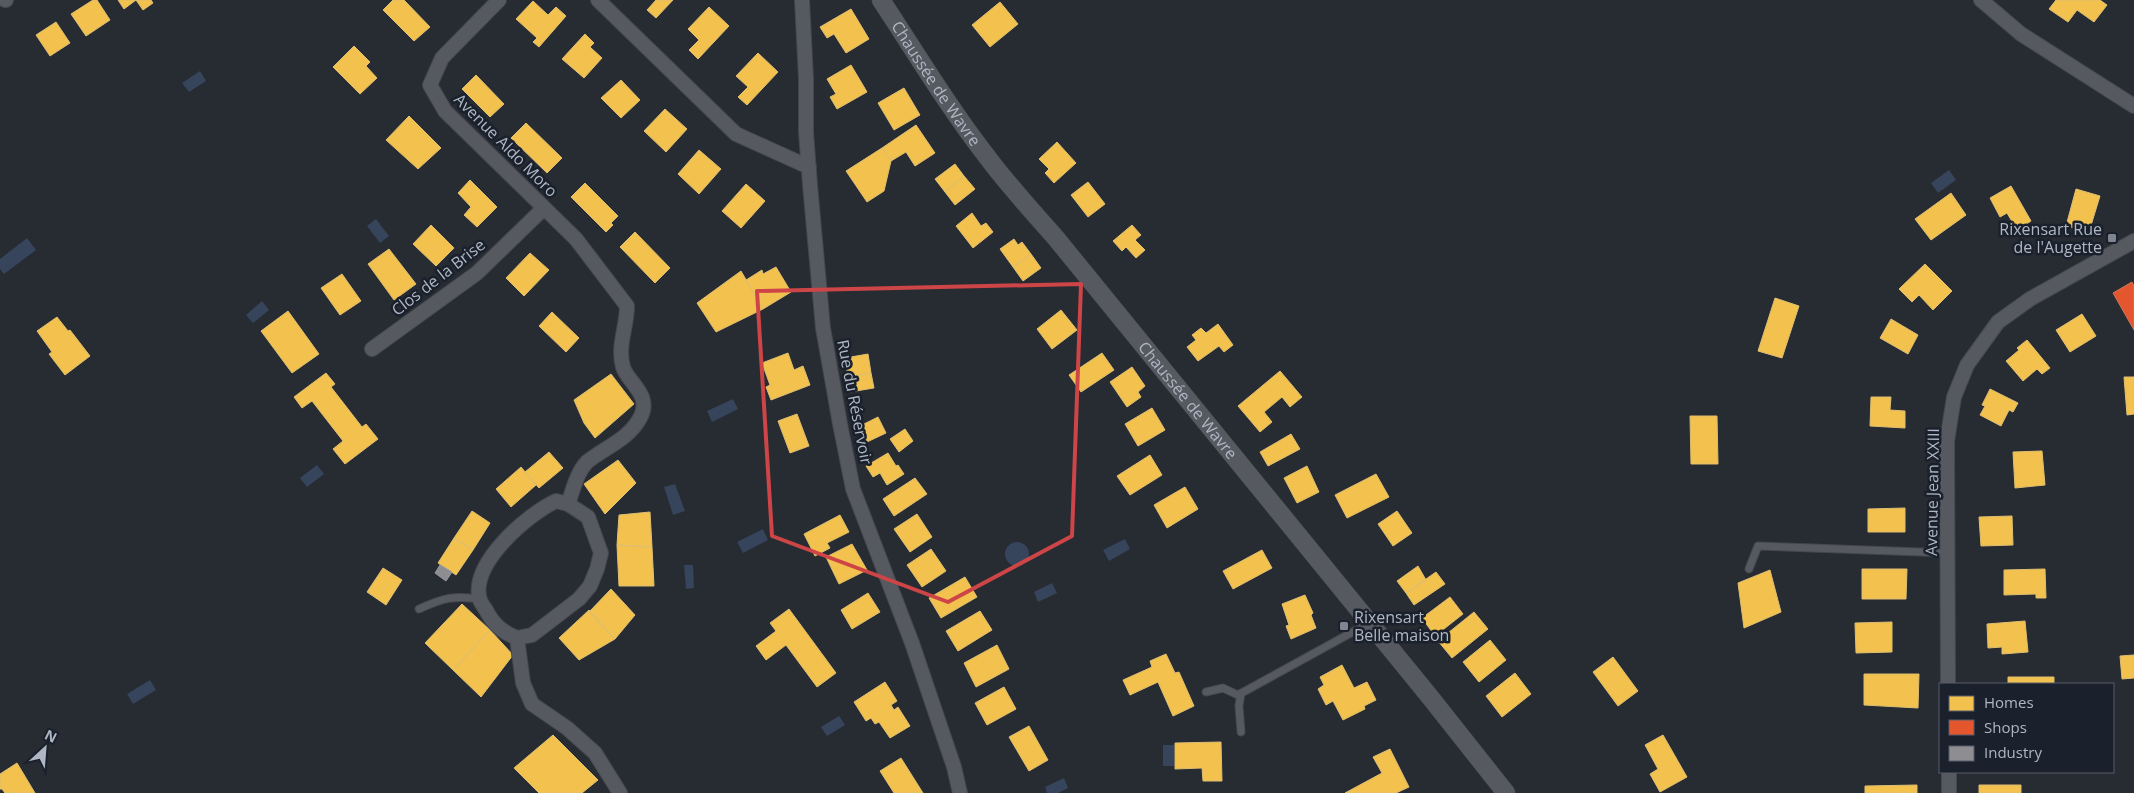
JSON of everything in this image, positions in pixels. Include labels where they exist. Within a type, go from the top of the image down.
[{"type":"street","name":"Avenue Aldo Moro","points":[[499,0],[442,58],[430,86],[445,111],[576,239],[612,290],[627,306],[627,320],[620,342],[623,368],[643,400],[641,417],[627,433],[586,463],[577,479],[568,504]]},
{"type":"street","points":[[598,0],[736,134],[809,166]]},
{"type":"street","name":"Rue du Réservoir","points":[[802,0],[806,78],[806,132],[823,328],[853,488],[912,643],[954,767],[960,793]]},
{"type":"street","name":"Chaussée de Wavre","points":[[881,0],[961,121],[1020,199],[1055,237],[1506,793]]},
{"type":"street","points":[[1981,0],[2021,34],[2134,106]]},
{"type":"street","name":"Clos de la Brise","points":[[372,349],[477,273],[544,208]]},
{"type":"street","name":"Avenue Jean XXIII","points":[[1948,683],[1947,441],[1954,397],[1966,365],[1998,322],[2030,299],[2134,241]]},
{"type":"street","points":[[556,501],[568,504],[588,517],[601,553],[598,568],[590,586],[578,599],[532,635],[517,638],[493,623],[480,599],[480,580],[490,557],[516,530],[542,508],[556,501]]},
{"type":"street","points":[[517,638],[523,683],[532,704],[567,728],[595,753],[620,793]]},
{"type":"street","points":[[1949,773],[1949,793]]},
{"type":"lane","points":[[1749,569],[1758,546],[1948,553]]},
{"type":"lane","points":[[419,609],[443,598],[468,597],[480,599]]},
{"type":"lane","points":[[1206,692],[1223,688],[1238,695],[1370,623]]},
{"type":"lane","points":[[1241,693],[1239,706],[1241,732]]},
{"type":"highlighted area","points":[[1081,284],[1072,536],[948,602],[772,536],[757,291]]},
{"type":"water","points":[[200,71],[206,81],[189,92],[182,83]]},
{"type":"water","points":[[1949,170],[1956,180],[1938,193],[1931,183]]},
{"type":"water","points":[[376,219],[389,236],[380,243],[367,226]]},
{"type":"water","points":[[27,238],[36,250],[4,274],[0,269],[0,259]]},
{"type":"water","points":[[262,301],[269,310],[253,323],[246,315]]},
{"type":"water","points":[[733,399],[738,409],[712,422],[707,411]]},
{"type":"water","points":[[317,465],[324,474],[307,487],[300,478]]},
{"type":"water","points":[[675,484],[685,511],[673,515],[664,487]]},
{"type":"water","points":[[763,529],[768,540],[743,553],[737,542]]},
{"type":"water","points":[[1125,539],[1130,549],[1109,561],[1103,550]]},
{"type":"water","points":[[1017,542],[1022,543],[1028,549],[1028,559],[1022,565],[1017,566],[1012,565],[1006,559],[1005,554],[1006,549],[1012,543]]},
{"type":"water","points":[[684,565],[693,565],[694,588],[686,589]]},
{"type":"water","points":[[1052,583],[1057,593],[1038,602],[1034,592]]},
{"type":"water","points":[[150,680],[156,690],[133,704],[127,694]]},
{"type":"water","points":[[839,716],[845,725],[827,736],[821,727]]},
{"type":"water","points":[[1163,745],[1174,745],[1174,766],[1163,766]]},
{"type":"water","points":[[1064,778],[1068,788],[1058,793],[1047,793],[1045,787]]},
{"type":"building: Homes","points":[[93,0],[97,0],[110,20],[86,36],[71,14]]},
{"type":"building: Homes","points":[[118,0],[136,0],[124,9]]},
{"type":"building: Homes","points":[[136,0],[151,0],[153,3],[143,10]]},
{"type":"building: Homes","points":[[393,0],[404,0],[430,27],[414,41],[383,10]]},
{"type":"building: Homes","points":[[656,0],[673,0],[656,18],[647,10]]},
{"type":"building: Homes","points":[[2056,0],[2100,0],[2107,5],[2094,22],[2077,10],[2068,22],[2049,9]]},
{"type":"building: Homes","points":[[533,1],[548,15],[556,7],[566,16],[539,47],[533,42],[537,38],[516,19]]},
{"type":"building: Homes","points":[[1000,2],[1018,24],[990,47],[972,25]]},
{"type":"building: Homes","points":[[709,7],[729,26],[698,59],[689,50],[699,40],[688,29]]},
{"type":"building: Homes","points":[[851,9],[869,39],[846,53],[834,34],[827,38],[820,27]]},
{"type":"building: Homes","points":[[56,22],[70,43],[50,56],[36,35]]},
{"type":"building: Homes","points":[[585,34],[594,43],[590,47],[602,58],[584,78],[562,59]]},
{"type":"building: Homes","points":[[354,46],[370,62],[366,66],[377,78],[360,94],[333,67]]},
{"type":"building: Homes","points":[[758,53],[778,72],[747,105],[738,97],[748,87],[736,76]]},
{"type":"building: Homes","points":[[851,65],[867,92],[837,109],[830,97],[836,94],[827,79]]},
{"type":"building: Homes","points":[[476,75],[504,104],[490,117],[462,89]]},
{"type":"building: Homes","points":[[621,80],[640,100],[621,118],[601,98]]},
{"type":"building: Homes","points":[[904,88],[920,115],[894,130],[878,103]]},
{"type":"building: Homes","points":[[665,109],[687,129],[666,152],[644,131]]},
{"type":"building: Homes","points":[[409,116],[441,148],[418,169],[386,140]]},
{"type":"building: Homes","points":[[526,123],[562,158],[547,173],[511,138]]},
{"type":"building: Homes","points":[[916,125],[935,153],[915,166],[906,152],[891,161],[882,148]]},
{"type":"building: Homes","points":[[1057,142],[1076,163],[1054,183],[1045,173],[1049,169],[1039,159]]},
{"type":"building: Homes","points":[[882,148],[891,161],[884,191],[867,202],[846,171]]},
{"type":"building: Homes","points":[[699,150],[721,169],[699,194],[678,174]]},
{"type":"building: Homes","points":[[955,164],[964,176],[945,192],[935,179]]},
{"type":"building: Homes","points":[[964,176],[975,189],[955,205],[945,192]]},
{"type":"building: Homes","points":[[470,180],[497,207],[477,227],[464,215],[471,207],[458,193]]},
{"type":"building: Homes","points":[[1088,182],[1105,204],[1088,217],[1071,195]]},
{"type":"building: Homes","points":[[585,183],[618,216],[606,232],[571,197]]},
{"type":"building: Homes","points":[[746,184],[765,201],[741,228],[722,211]]},
{"type":"building: Homes","points":[[2011,186],[2031,221],[2017,230],[2007,213],[2000,217],[1990,198]]},
{"type":"building: Homes","points":[[2076,189],[2100,196],[2089,232],[2066,226]]},
{"type":"building: Homes","points":[[1951,193],[1966,215],[1931,240],[1915,219]]},
{"type":"building: Homes","points":[[972,213],[981,226],[986,223],[993,232],[973,248],[956,226]]},
{"type":"building: Homes","points":[[431,225],[454,248],[436,266],[413,244]]},
{"type":"building: Homes","points":[[1132,225],[1141,235],[1135,240],[1145,250],[1136,258],[1126,247],[1122,251],[1113,241]]},
{"type":"building: Homes","points":[[635,232],[670,268],[655,283],[620,247]]},
{"type":"building: Homes","points":[[1014,239],[1018,245],[1022,242],[1031,254],[1013,267],[1000,249]]},
{"type":"building: Homes","points":[[389,249],[416,284],[394,300],[368,264]]},
{"type":"building: Homes","points":[[530,253],[549,270],[524,296],[506,278]]},
{"type":"building: Homes","points":[[1031,254],[1041,268],[1023,281],[1013,267]]},
{"type":"building: Homes","points":[[1925,264],[1952,291],[1933,310],[1919,295],[1912,302],[1899,289]]},
{"type":"building: Homes","points":[[776,267],[791,292],[763,309],[746,280],[762,270],[763,274]]},
{"type":"building: Homes","points":[[741,271],[763,309],[716,332],[697,303]]},
{"type":"building: Homes","points":[[342,274],[361,301],[340,315],[321,288]]},
{"type":"building: Homes","points":[[1775,298],[1799,306],[1782,358],[1758,351]]},
{"type":"building: Homes","points":[[1061,310],[1077,330],[1052,349],[1037,329]]},
{"type":"building: Homes","points":[[288,311],[319,354],[292,373],[261,331]]},
{"type":"building: Homes","points":[[552,312],[579,338],[566,352],[539,326]]},
{"type":"building: Homes","points":[[2082,314],[2096,336],[2070,352],[2056,330]]},
{"type":"building: Homes","points":[[57,317],[68,331],[70,330],[90,356],[65,375],[49,354],[52,352],[37,331]]},
{"type":"building: Homes","points":[[1891,319],[1918,335],[1908,354],[1880,338]]},
{"type":"building: Homes","points":[[1218,324],[1233,345],[1224,352],[1219,346],[1198,361],[1187,347],[1196,340],[1192,335],[1201,328],[1206,333]]},
{"type":"building: Homes","points":[[2027,340],[2050,368],[2042,374],[2037,369],[2023,381],[2006,361]]},
{"type":"building: Homes","points":[[788,353],[794,370],[803,366],[810,385],[771,400],[766,387],[770,385],[762,363]]},
{"type":"building: Homes","points":[[1102,353],[1114,370],[1081,392],[1069,375]]},
{"type":"building: Homes","points":[[868,354],[871,373],[848,377],[845,358]]},
{"type":"building: Homes","points":[[1132,367],[1145,386],[1138,392],[1141,397],[1127,407],[1110,382]]},
{"type":"building: Homes","points":[[1280,371],[1302,397],[1290,407],[1282,397],[1264,412],[1272,422],[1260,432],[1238,406]]},
{"type":"building: Homes","points":[[326,373],[335,384],[331,387],[362,427],[366,424],[378,439],[345,464],[333,449],[343,441],[312,401],[302,408],[294,397]]},
{"type":"building: Homes","points":[[871,373],[874,388],[850,392],[848,377]]},
{"type":"building: Homes","points":[[611,374],[634,404],[595,438],[584,423],[574,400]]},
{"type":"building: Homes","points":[[2124,377],[2134,377],[2134,414],[2127,415]]},
{"type":"building: Homes","points":[[1990,389],[2018,403],[2013,412],[2009,410],[2001,426],[1980,415],[1985,406],[1982,405]]},
{"type":"building: Homes","points":[[1871,397],[1891,397],[1890,410],[1905,411],[1905,428],[1870,426]]},
{"type":"building: Homes","points":[[1152,408],[1165,430],[1138,446],[1125,424]]},
{"type":"building: Homes","points":[[797,414],[809,446],[790,453],[778,421]]},
{"type":"building: Homes","points":[[1690,416],[1717,416],[1718,464],[1691,464]]},
{"type":"building: Homes","points":[[878,417],[886,433],[867,442],[860,426]]},
{"type":"building: Homes","points":[[905,429],[913,441],[899,452],[890,439]]},
{"type":"building: Homes","points":[[1291,434],[1300,449],[1268,466],[1260,452]]},
{"type":"building: Homes","points":[[2042,451],[2045,485],[2015,488],[2013,452]]},
{"type":"building: Homes","points":[[549,452],[563,468],[539,488],[525,472]]},
{"type":"building: Homes","points":[[888,453],[896,466],[898,465],[904,474],[887,485],[880,473],[873,477],[866,466]]},
{"type":"building: Homes","points":[[1150,455],[1162,475],[1130,495],[1117,476]]},
{"type":"building: Homes","points":[[618,460],[636,483],[605,514],[584,484]]},
{"type":"building: Homes","points":[[1307,466],[1319,492],[1297,503],[1284,478]]},
{"type":"building: Homes","points":[[521,467],[536,485],[511,507],[496,489]]},
{"type":"building: Homes","points":[[1376,474],[1389,497],[1347,518],[1335,495]]},
{"type":"building: Homes","points":[[915,478],[927,494],[894,516],[883,499]]},
{"type":"building: Homes","points":[[1185,487],[1198,509],[1167,528],[1154,505]]},
{"type":"building: Homes","points":[[1905,508],[1905,532],[1868,532],[1868,509]]},
{"type":"building: Homes","points":[[472,511],[490,523],[473,550],[454,538]]},
{"type":"building: Homes","points":[[1397,511],[1412,533],[1393,546],[1378,524]]},
{"type":"building: Homes","points":[[650,512],[652,547],[617,545],[619,515]]},
{"type":"building: Homes","points":[[917,514],[932,537],[910,552],[894,529]]},
{"type":"building: Homes","points":[[840,515],[849,532],[827,543],[830,548],[815,556],[804,534]]},
{"type":"building: Homes","points":[[2012,516],[2013,545],[1981,546],[1979,517]]},
{"type":"building: Homes","points":[[454,538],[473,550],[456,575],[438,563]]},
{"type":"building: Homes","points":[[852,544],[867,570],[839,584],[826,557]]},
{"type":"building: Homes","points":[[617,545],[652,547],[654,586],[619,586]]},
{"type":"building: Homes","points":[[931,549],[946,571],[922,587],[907,565]]},
{"type":"building: Homes","points":[[1262,550],[1272,568],[1233,589],[1223,571]]},
{"type":"building: Homes","points":[[1418,566],[1426,580],[1406,593],[1397,581]]},
{"type":"building: Homes","points":[[383,568],[402,580],[386,605],[367,592]]},
{"type":"building: Homes","points":[[1862,569],[1907,569],[1906,599],[1862,599]]},
{"type":"building: Homes","points":[[2045,569],[2046,598],[2036,598],[2036,594],[2004,595],[2004,570]]},
{"type":"building: Homes","points":[[1770,570],[1781,612],[1744,628],[1738,583]]},
{"type":"building: Homes","points":[[1436,572],[1445,584],[1414,605],[1406,593]]},
{"type":"building: Homes","points":[[965,577],[977,597],[941,618],[929,598]]},
{"type":"building: Homes","points":[[611,589],[635,615],[615,639],[589,612]]},
{"type":"building: Homes","points":[[868,593],[880,612],[852,629],[841,610]]},
{"type":"building: Homes","points":[[1305,595],[1313,613],[1311,615],[1316,628],[1291,639],[1286,626],[1289,625],[1282,604]]},
{"type":"building: Homes","points":[[1450,597],[1463,614],[1435,636],[1422,618]]},
{"type":"building: Homes","points":[[462,604],[490,630],[453,670],[425,643]]},
{"type":"building: Homes","points":[[789,609],[836,673],[817,687],[786,645],[766,660],[756,646],[776,631],[770,623]]},
{"type":"building: Homes","points":[[589,610],[615,639],[579,660],[559,638]]},
{"type":"building: Homes","points":[[980,611],[992,630],[958,651],[946,631]]},
{"type":"building: Homes","points":[[1474,612],[1488,629],[1452,658],[1438,641]]},
{"type":"building: Homes","points":[[2025,621],[2028,652],[2002,654],[2002,647],[1988,648],[1987,624]]},
{"type":"building: Homes","points":[[1892,622],[1892,652],[1856,653],[1855,623]]},
{"type":"building: Homes","points":[[490,630],[513,655],[481,697],[453,670]]},
{"type":"building: Homes","points":[[1490,640],[1506,660],[1479,682],[1463,662]]},
{"type":"building: Homes","points":[[997,645],[1009,669],[976,687],[964,663]]},
{"type":"building: Homes","points":[[1166,654],[1175,673],[1179,672],[1194,706],[1173,716],[1158,682],[1130,695],[1123,680],[1152,667],[1150,661]]},
{"type":"building: Homes","points":[[2134,655],[2134,678],[2122,679],[2120,656]]},
{"type":"building: Homes","points":[[1613,657],[1638,691],[1618,706],[1593,672]]},
{"type":"building: Homes","points":[[1342,665],[1354,688],[1367,682],[1376,700],[1364,706],[1365,709],[1343,720],[1333,701],[1326,705],[1318,689],[1324,685],[1320,677]]},
{"type":"building: Homes","points":[[1515,673],[1531,694],[1502,717],[1486,696]]},
{"type":"building: Homes","points":[[1864,674],[1919,674],[1918,708],[1864,705]]},
{"type":"building: Homes","points":[[2008,677],[2054,677],[2054,683],[2008,683]]},
{"type":"building: Homes","points":[[885,682],[897,701],[891,705],[894,710],[898,707],[910,726],[890,738],[879,722],[875,724],[871,718],[866,721],[854,702]]},
{"type":"building: Homes","points":[[1004,687],[1016,709],[987,725],[975,703]]},
{"type":"building: Homes","points":[[1029,726],[1048,760],[1029,771],[1009,737]]},
{"type":"building: Homes","points":[[553,735],[598,780],[582,793],[539,793],[514,768]]},
{"type":"building: Homes","points":[[1663,735],[1687,777],[1660,792],[1650,774],[1658,769],[1645,745]]},
{"type":"building: Homes","points":[[1221,742],[1222,781],[1203,781],[1202,768],[1175,769],[1175,743]]},
{"type":"building: Homes","points":[[1390,749],[1409,787],[1396,793],[1345,793],[1382,773],[1373,757]]},
{"type":"building: Homes","points":[[901,758],[923,793],[894,793],[880,771]]},
{"type":"building: Homes","points":[[17,763],[35,793],[5,793],[0,789],[0,774]]},
{"type":"building: Homes","points":[[1917,785],[1917,793],[1865,793],[1865,786]]},
{"type":"building: Homes","points":[[1979,785],[2021,785],[2021,793],[1979,793]]},
{"type":"building: Shops","points":[[2132,282],[2134,286],[2134,330],[2113,293]]},
{"type":"building: Industry","points":[[440,565],[452,572],[446,581],[435,573]]},
{"type":"place","name":"Rixensart Rue de l'Augette","points":[[2112,238]]},
{"type":"place","name":"Rixensart Belle maison","points":[[1344,626]]}]
